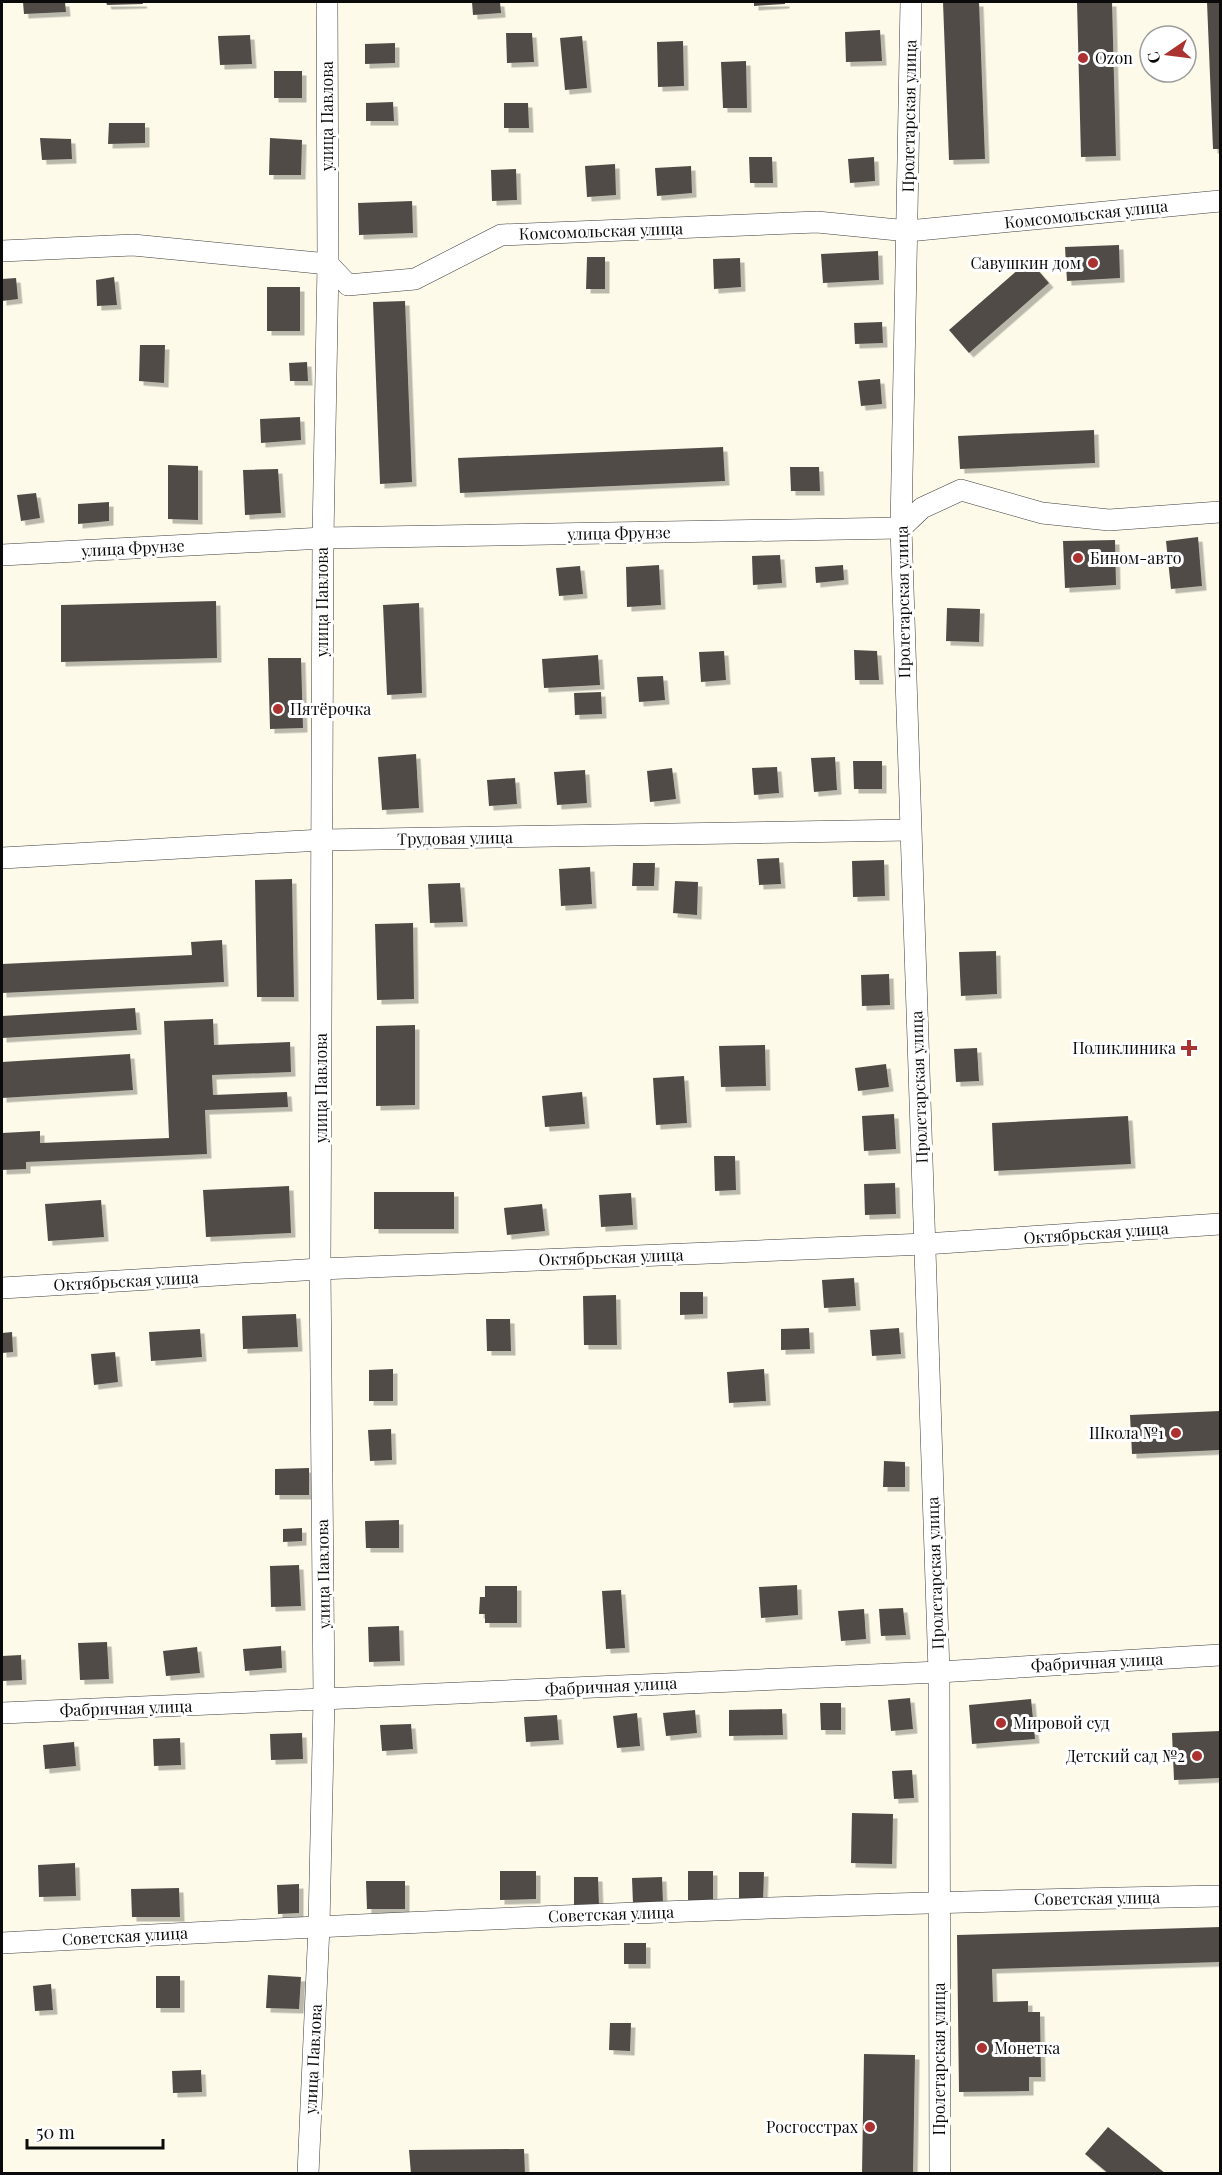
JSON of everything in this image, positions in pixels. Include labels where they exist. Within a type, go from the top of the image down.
[{"type":"street","name":"улица Павлова","points":[[308,2174],[319,1926],[324,1700],[320,1269],[322,538],[328,264],[327,2]]},
{"type":"street","name":"Пролетарская улица","points":[[911,2],[901,528],[939,1671],[939,2174]]},
{"type":"street","name":"Комсомольская улица","points":[[328,264],[348,285],[415,279],[501,235],[817,222],[908,231],[1221,201]]},
{"type":"street","points":[[2,251],[133,245],[328,264]]},
{"type":"street","points":[[901,528],[922,508],[961,490],[1042,513],[1109,520],[1221,512]]},
{"type":"street","name":"улица Фрунзе","points":[[2,555],[322,538],[901,528]]},
{"type":"street","name":"Трудовая улица","points":[[2,858],[322,840],[910,830]]},
{"type":"street","name":"Октябрьская улица","points":[[2,1288],[320,1269],[925,1244],[1221,1224]]},
{"type":"street","name":"Фабричная улица","points":[[2,1713],[939,1671],[1221,1655]]},
{"type":"street","name":"Советская улица","points":[[2,1943],[319,1926],[938,1901],[1221,1896]]},
{"type":"building","points":[[23,2],[65,2],[66,12],[24,14]]},
{"type":"building","points":[[106,2],[142,2],[143,4],[107,5]]},
{"type":"building","points":[[472,2],[500,2],[501,13],[473,15]]},
{"type":"building","points":[[754,2],[785,2],[785,4],[754,6]]},
{"type":"building","points":[[943,2],[979,2],[985,159],[949,160]]},
{"type":"building","points":[[1077,2],[1112,2],[1116,156],[1081,157]]},
{"type":"building","points":[[1207,2],[1220,2],[1220,149],[1213,149]]},
{"type":"building","points":[[880,30],[882,61],[846,62],[845,32]]},
{"type":"building","points":[[506,33],[532,33],[534,62],[507,63]]},
{"type":"building","points":[[250,35],[252,64],[220,65],[218,36]]},
{"type":"building","points":[[582,36],[587,88],[565,90],[560,38]]},
{"type":"building","points":[[683,41],[684,86],[658,87],[657,42]]},
{"type":"building","points":[[395,43],[395,63],[365,64],[365,44]]},
{"type":"building","points":[[746,61],[747,108],[723,108],[721,62]]},
{"type":"building","points":[[274,71],[302,71],[302,98],[274,98]]},
{"type":"building","points":[[393,102],[394,121],[366,121],[366,103]]},
{"type":"building","points":[[504,103],[528,103],[529,128],[504,128]]},
{"type":"building","points":[[109,123],[145,123],[145,143],[108,144]]},
{"type":"building","points":[[40,138],[71,139],[72,159],[42,160]]},
{"type":"building","points":[[270,138],[302,140],[301,175],[269,175]]},
{"type":"building","points":[[749,157],[772,157],[773,183],[750,183]]},
{"type":"building","points":[[874,157],[875,181],[850,183],[848,159]]},
{"type":"building","points":[[615,164],[616,195],[587,197],[585,166]]},
{"type":"building","points":[[691,166],[692,193],[657,196],[655,168]]},
{"type":"building","points":[[516,169],[517,200],[492,201],[491,170]]},
{"type":"building","points":[[412,201],[413,233],[359,235],[358,203]]},
{"type":"building","name":"Савушкин дом","points":[[1119,245],[1120,278],[1067,281],[1065,247]]},
{"type":"building","points":[[878,251],[879,280],[823,283],[821,254]]},
{"type":"building","points":[[587,257],[605,257],[605,289],[586,289]]},
{"type":"building","points":[[740,258],[741,287],[714,289],[713,259]]},
{"type":"building","points":[[1029,260],[1049,283],[969,353],[949,330]]},
{"type":"building","points":[[114,277],[117,305],[97,306],[96,280]]},
{"type":"building","points":[[16,278],[18,299],[2,301],[2,279]]},
{"type":"building","points":[[267,287],[300,287],[300,331],[267,331]]},
{"type":"building","points":[[405,301],[412,482],[380,484],[373,302]]},
{"type":"building","points":[[882,322],[883,343],[855,344],[854,323]]},
{"type":"building","points":[[140,345],[165,345],[164,383],[139,381]]},
{"type":"building","points":[[307,362],[308,381],[290,381],[289,363]]},
{"type":"building","points":[[880,379],[882,404],[861,406],[858,381]]},
{"type":"building","points":[[300,417],[301,440],[261,443],[260,419]]},
{"type":"building","points":[[1094,430],[1095,463],[960,469],[958,436]]},
{"type":"building","points":[[723,447],[725,481],[460,493],[458,458]]},
{"type":"building","points":[[168,465],[198,466],[198,520],[168,519]]},
{"type":"building","points":[[790,467],[819,467],[820,491],[791,491]]},
{"type":"building","points":[[278,469],[281,513],[245,515],[243,470]]},
{"type":"building","points":[[36,493],[40,518],[21,521],[17,495]]},
{"type":"building","points":[[109,502],[109,521],[78,524],[78,504]]},
{"type":"building","points":[[1198,537],[1202,586],[1171,589],[1166,541]]},
{"type":"building","points":[[1115,540],[1116,585],[1065,588],[1063,541]]},
{"type":"building","points":[[780,555],[782,583],[753,585],[752,556]]},
{"type":"building","points":[[659,565],[661,605],[627,607],[626,567]]},
{"type":"building","points":[[843,565],[844,580],[816,583],[815,567]]},
{"type":"building","points":[[580,566],[583,594],[559,596],[556,568]]},
{"type":"building","points":[[216,601],[217,658],[61,662],[61,605]]},
{"type":"building","points":[[419,603],[422,693],[387,695],[383,605]]},
{"type":"building","points":[[947,608],[980,609],[979,642],[946,641]]},
{"type":"building","points":[[854,650],[877,651],[879,680],[855,680]]},
{"type":"building","points":[[724,651],[726,680],[701,682],[699,652]]},
{"type":"building","points":[[598,655],[600,685],[544,688],[542,659]]},
{"type":"building","points":[[268,658],[301,658],[303,728],[270,729]]},
{"type":"building","points":[[663,676],[665,700],[639,702],[637,677]]},
{"type":"building","points":[[601,692],[602,714],[575,715],[574,693]]},
{"type":"building","points":[[416,754],[419,808],[382,810],[378,757]]},
{"type":"building","points":[[835,757],[837,790],[814,792],[811,758]]},
{"type":"building","points":[[853,761],[882,761],[882,789],[854,789]]},
{"type":"building","points":[[777,767],[779,793],[754,795],[752,768]]},
{"type":"building","points":[[672,768],[676,799],[650,802],[647,771]]},
{"type":"building","points":[[585,770],[587,803],[557,805],[554,772]]},
{"type":"building","points":[[515,778],[517,804],[489,806],[487,780]]},
{"type":"building","points":[[779,858],[781,884],[759,885],[757,859]]},
{"type":"building","points":[[884,860],[885,896],[853,897],[852,861]]},
{"type":"building","points":[[633,863],[655,863],[654,886],[632,886]]},
{"type":"building","points":[[590,867],[592,904],[561,906],[559,869]]},
{"type":"building","points":[[292,879],[294,997],[257,997],[255,880]]},
{"type":"building","points":[[675,881],[698,882],[697,915],[673,913]]},
{"type":"building","points":[[460,883],[463,922],[430,923],[428,884]]},
{"type":"building","points":[[413,923],[414,999],[377,1000],[375,924]]},
{"type":"building","points":[[222,940],[224,982],[2,993],[2,964],[192,955],[191,942]]},
{"type":"building","points":[[996,951],[997,994],[961,996],[959,952]]},
{"type":"building","points":[[889,974],[890,1005],[862,1006],[861,975]]},
{"type":"building","points":[[135,1008],[137,1030],[2,1038],[2,1016]]},
{"type":"building","points":[[213,1019],[214,1045],[290,1042],[291,1072],[212,1075],[213,1095],[287,1092],[288,1107],[205,1110],[207,1154],[26,1162],[26,1169],[2,1170],[2,1133],[40,1131],[40,1143],[169,1138],[164,1021]]},
{"type":"building","points":[[415,1025],[415,1105],[376,1106],[376,1026]]},
{"type":"building","points":[[765,1045],[766,1086],[721,1087],[719,1046]]},
{"type":"building","points":[[977,1048],[979,1081],[956,1082],[954,1049]]},
{"type":"building","points":[[130,1054],[133,1090],[2,1098],[2,1062]]},
{"type":"building","points":[[886,1064],[889,1087],[858,1091],[855,1068]]},
{"type":"building","points":[[684,1076],[687,1123],[656,1125],[653,1078]]},
{"type":"building","points":[[582,1092],[585,1124],[545,1127],[542,1096]]},
{"type":"building","points":[[894,1114],[896,1149],[864,1151],[862,1116]]},
{"type":"building","points":[[1128,1116],[1131,1164],[994,1171],[992,1123]]},
{"type":"building","points":[[714,1156],[735,1156],[736,1190],[715,1191]]},
{"type":"building","points":[[895,1183],[896,1214],[865,1215],[864,1184]]},
{"type":"building","points":[[289,1186],[291,1233],[206,1237],[203,1190]]},
{"type":"building","points":[[374,1192],[454,1192],[454,1229],[374,1229]]},
{"type":"building","points":[[631,1193],[633,1225],[601,1227],[599,1195]]},
{"type":"building","points":[[101,1200],[104,1237],[48,1241],[45,1204]]},
{"type":"building","points":[[542,1204],[545,1231],[507,1235],[504,1208]]},
{"type":"building","points":[[854,1278],[856,1306],[824,1308],[822,1280]]},
{"type":"building","points":[[680,1292],[703,1292],[703,1314],[680,1315]]},
{"type":"building","points":[[616,1295],[617,1345],[584,1345],[583,1296]]},
{"type":"building","points":[[296,1314],[298,1347],[243,1349],[242,1316]]},
{"type":"building","points":[[486,1319],[510,1319],[511,1351],[487,1351]]},
{"type":"building","points":[[809,1328],[810,1349],[781,1350],[781,1329]]},
{"type":"building","points":[[899,1328],[901,1354],[872,1356],[870,1330]]},
{"type":"building","points":[[200,1329],[202,1357],[151,1361],[149,1332]]},
{"type":"building","points":[[12,1332],[13,1352],[2,1353],[2,1333]]},
{"type":"building","points":[[115,1352],[118,1382],[94,1385],[91,1354]]},
{"type":"building","points":[[393,1369],[393,1401],[369,1401],[369,1370]]},
{"type":"building","points":[[764,1369],[766,1401],[729,1403],[727,1372]]},
{"type":"building","name":"Школа №1","points":[[1220,1411],[1220,1450],[1132,1454],[1130,1415]]},
{"type":"building","points":[[391,1429],[392,1460],[370,1461],[368,1430]]},
{"type":"building","points":[[884,1461],[905,1462],[905,1487],[883,1487]]},
{"type":"building","points":[[309,1468],[309,1495],[275,1495],[275,1469]]},
{"type":"building","points":[[399,1520],[399,1548],[366,1548],[365,1521]]},
{"type":"building","points":[[302,1528],[302,1541],[283,1542],[283,1529]]},
{"type":"building","points":[[299,1565],[301,1606],[271,1607],[270,1566]]},
{"type":"building","points":[[797,1585],[798,1615],[761,1618],[759,1587]]},
{"type":"building","points":[[485,1586],[517,1586],[517,1623],[485,1623],[485,1614],[479,1614],[480,1597],[485,1597]]},
{"type":"building","points":[[621,1590],[625,1648],[606,1649],[602,1591]]},
{"type":"building","points":[[903,1608],[906,1635],[881,1636],[879,1609]]},
{"type":"building","points":[[864,1609],[866,1639],[841,1641],[838,1611]]},
{"type":"building","points":[[399,1626],[400,1661],[369,1662],[368,1627]]},
{"type":"building","points":[[107,1642],[109,1679],[80,1680],[78,1643]]},
{"type":"building","points":[[281,1646],[282,1668],[245,1671],[243,1649]]},
{"type":"building","points":[[197,1647],[200,1673],[166,1676],[163,1651]]},
{"type":"building","points":[[21,1655],[22,1680],[2,1681],[2,1656]]},
{"type":"building","points":[[910,1698],[913,1729],[891,1731],[888,1700]]},
{"type":"building","points":[[1031,1699],[1035,1739],[972,1744],[969,1705]]},
{"type":"building","points":[[820,1703],[841,1703],[841,1730],[821,1730]]},
{"type":"building","points":[[782,1709],[783,1735],[729,1736],[729,1710]]},
{"type":"building","points":[[695,1710],[697,1733],[666,1736],[663,1713]]},
{"type":"building","points":[[637,1713],[640,1746],[617,1748],[613,1716]]},
{"type":"building","points":[[557,1715],[559,1740],[526,1742],[524,1717]]},
{"type":"building","points":[[411,1724],[413,1749],[382,1751],[380,1725]]},
{"type":"building","name":"Детский сад №2","points":[[1220,1731],[1220,1778],[1174,1780],[1172,1733]]},
{"type":"building","points":[[302,1733],[303,1759],[271,1760],[270,1734]]},
{"type":"building","points":[[180,1738],[181,1765],[154,1766],[153,1739]]},
{"type":"building","points":[[74,1742],[76,1766],[45,1769],[43,1745]]},
{"type":"building","points":[[912,1770],[914,1798],[894,1799],[892,1771]]},
{"type":"building","points":[[852,1813],[893,1814],[892,1864],[851,1863]]},
{"type":"building","points":[[75,1863],[76,1896],[39,1897],[38,1865]]},
{"type":"building","points":[[500,1871],[536,1871],[536,1899],[500,1900]]},
{"type":"building","points":[[688,1871],[713,1871],[713,1902],[688,1901]]},
{"type":"building","points":[[739,1872],[764,1872],[763,1901],[739,1901]]},
{"type":"building","points":[[574,1877],[598,1877],[599,1906],[574,1906]]},
{"type":"building","points":[[662,1877],[663,1903],[633,1904],[632,1878]]},
{"type":"building","points":[[366,1881],[405,1881],[405,1909],[367,1909]]},
{"type":"building","points":[[299,1884],[299,1913],[278,1914],[277,1885]]},
{"type":"building","points":[[179,1888],[180,1917],[132,1917],[131,1889]]},
{"type":"building","points":[[1220,1927],[1220,1962],[992,1969],[993,2002],[1028,2001],[1028,2012],[1040,2012],[1041,2077],[1029,2077],[1029,2091],[959,2092],[957,1935]]},
{"type":"building","points":[[624,1943],[646,1943],[646,1964],[624,1964]]},
{"type":"building","points":[[268,1975],[301,1977],[299,2009],[266,2008]]},
{"type":"building","points":[[156,1976],[180,1976],[180,2008],[156,2008]]},
{"type":"building","points":[[51,1984],[53,2010],[35,2011],[33,1986]]},
{"type":"building","points":[[610,2023],[631,2023],[630,2051],[609,2050]]},
{"type":"building","points":[[864,2054],[915,2055],[913,2174],[862,2174]]},
{"type":"building","points":[[201,2070],[202,2092],[173,2093],[172,2071]]},
{"type":"building","points":[[1108,2127],[1166,2174],[1109,2174],[1085,2154]]},
{"type":"building","points":[[524,2149],[525,2174],[411,2174],[409,2150]]},
{"type":"place","name":"Ozon","points":[[1083,58]]},
{"type":"place","name":"Савушкин дом","points":[[1093,263]]},
{"type":"place","name":"Бином-авто","points":[[1078,558]]},
{"type":"place","name":"Пятёрочка","points":[[278,709]]},
{"type":"place","name":"Поликлиника","points":[[1189,1048]]},
{"type":"place","name":"Школа №1","points":[[1176,1433]]},
{"type":"place","name":"Мировой суд","points":[[1001,1723]]},
{"type":"place","name":"Детский сад №2","points":[[1197,1756]]},
{"type":"place","name":"Монетка","points":[[982,2048]]},
{"type":"place","name":"Росгосстрах","points":[[870,2127]]}]
